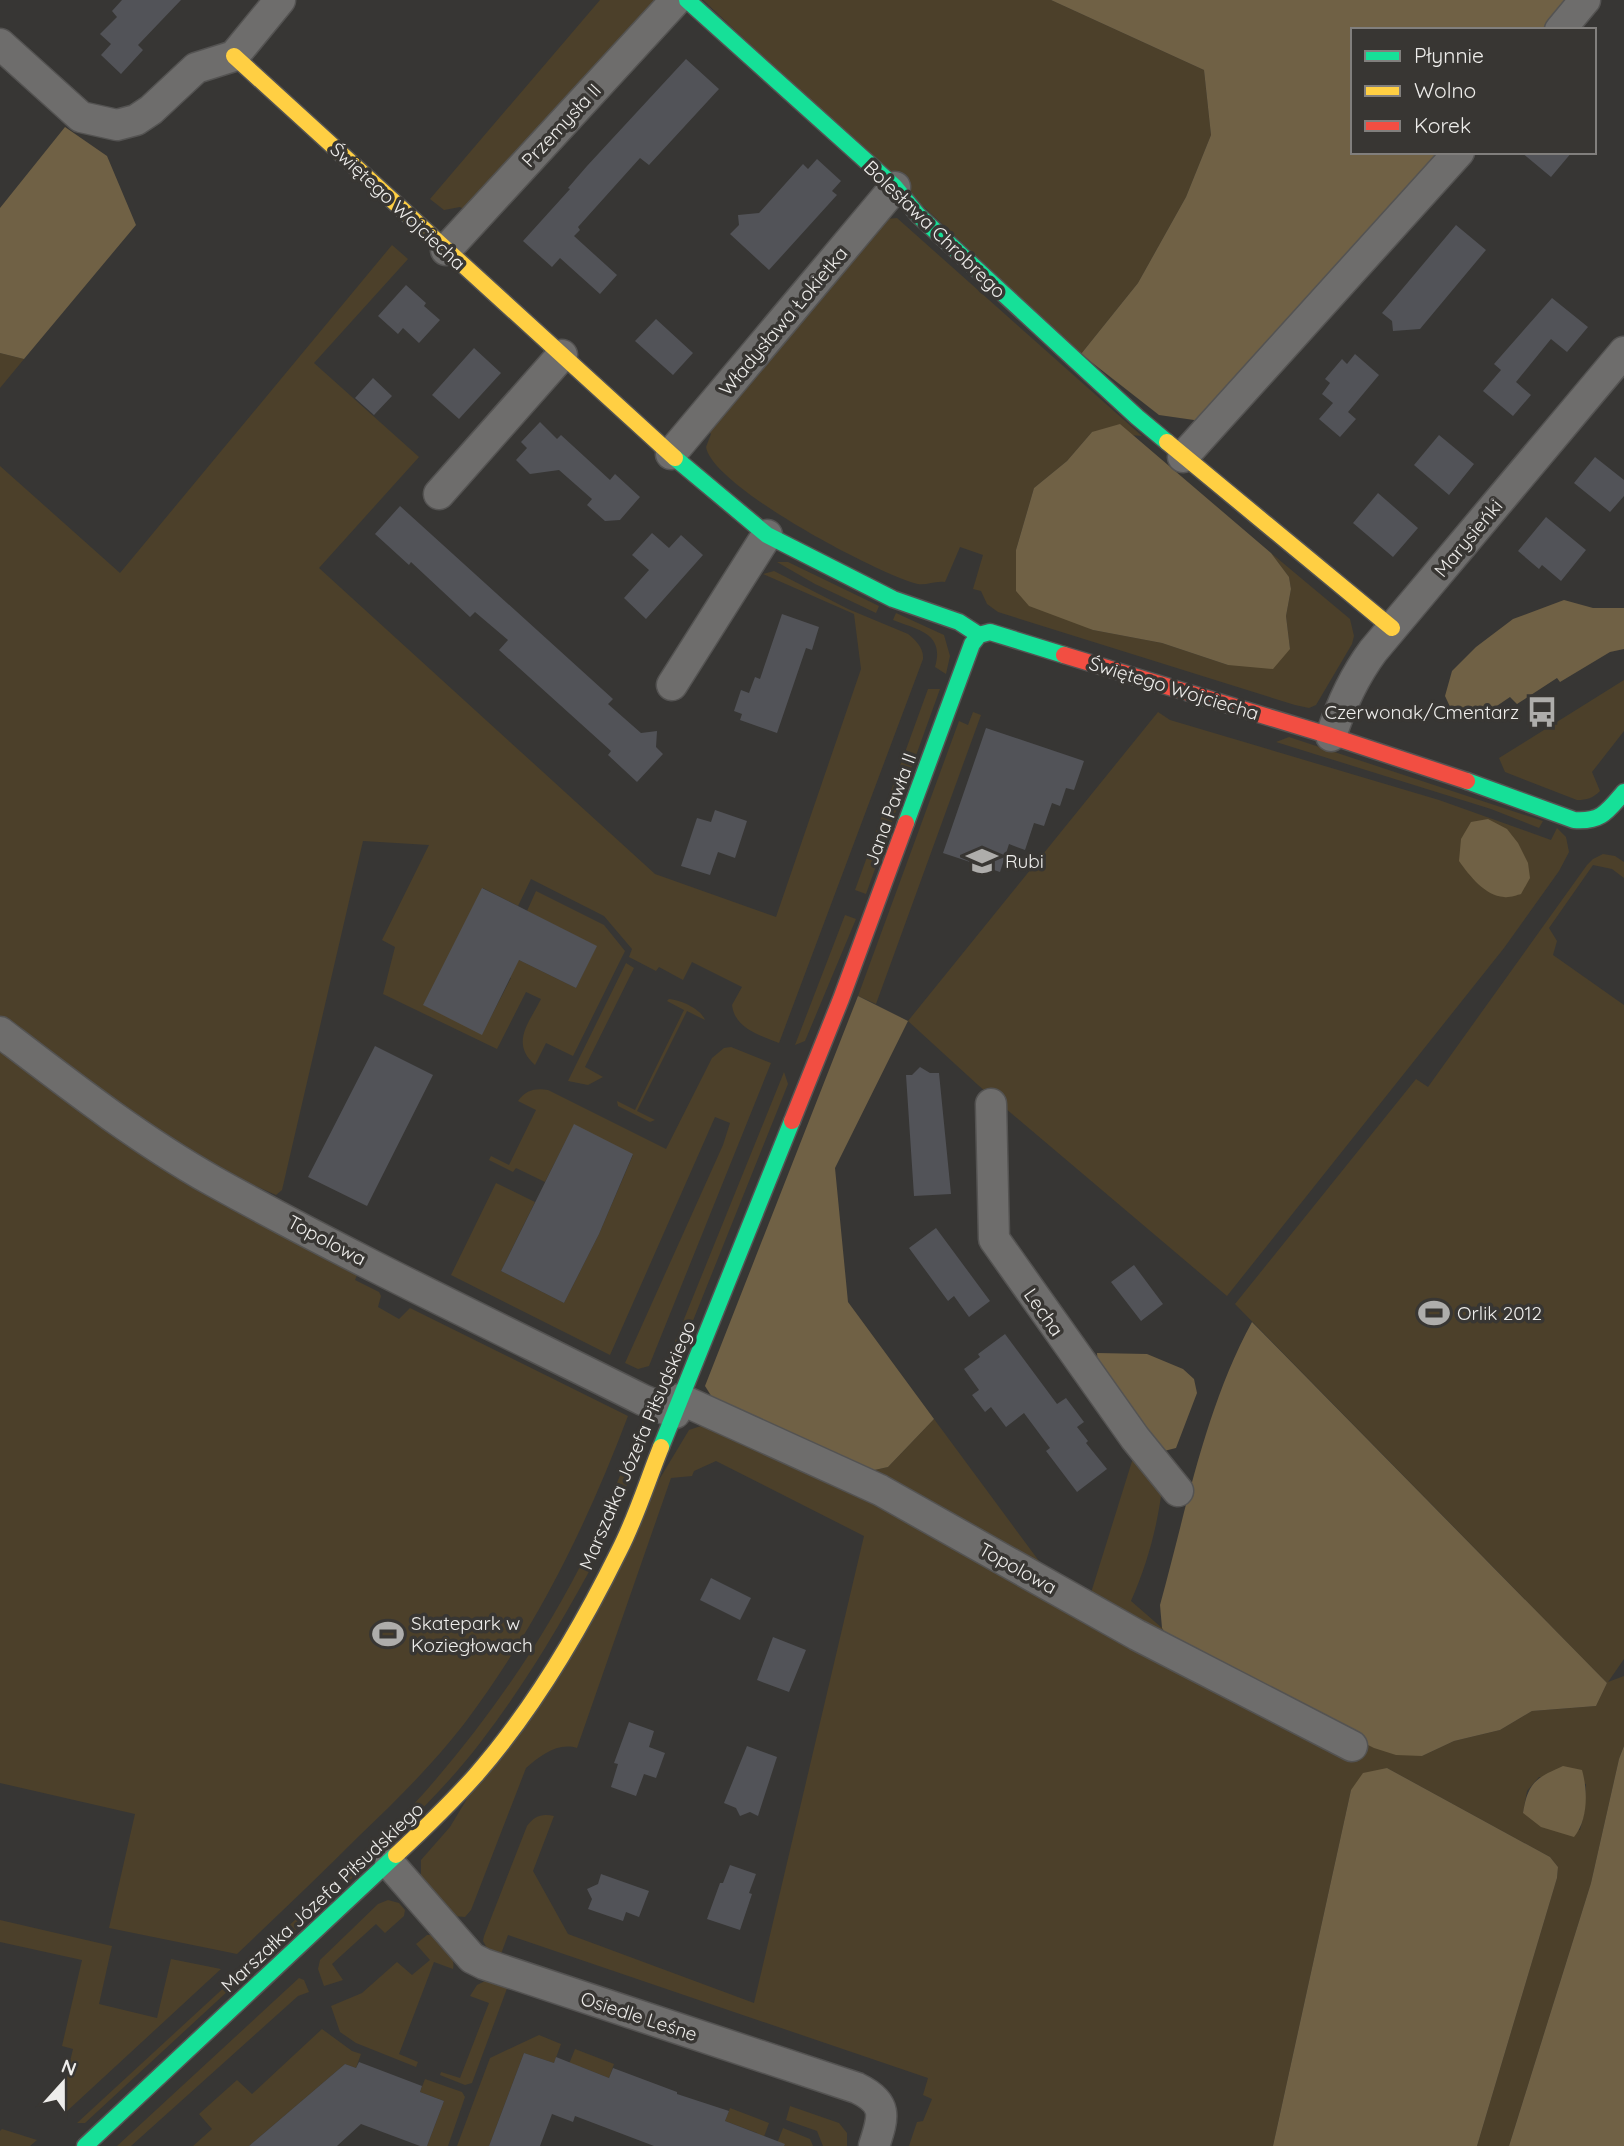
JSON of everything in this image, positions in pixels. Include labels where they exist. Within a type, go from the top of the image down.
[{"type":"street","points":[[0,44],[81,117],[117,125],[136,120],[151,110],[196,68],[234,55],[280,0]]},
{"type":"street","name":"Przemysła II","points":[[446,250],[676,0]]},
{"type":"street","name":"Bolesława Chrobrego","points":[[687,0],[895,187],[918,215],[1183,457],[1392,628]]},
{"type":"street","points":[[1562,28],[1585,0]]},
{"type":"street","name":"Świętego Wojciecha","points":[[234,55],[671,454],[767,536],[874,590],[959,622],[979,635],[990,632],[1331,736],[1504,793],[1574,820],[1591,821],[1606,813],[1624,792]]},
{"type":"street","points":[[1183,457],[1457,154]]},
{"type":"street","name":"Władysława Łokietka","points":[[671,454],[895,187]]},
{"type":"street","name":"Marysieńki","points":[[1331,736],[1343,701],[1357,673],[1624,352]]},
{"type":"street","points":[[439,494],[562,355]]},
{"type":"street","points":[[672,685],[767,536]]},
{"type":"street","name":"Jana Pawła II","points":[[841,999],[972,644],[979,635]]},
{"type":"street","name":"Marszałka Józefa Piłsudskiego","points":[[85,2146],[390,1864],[439,1815],[477,1774],[512,1729],[560,1659],[620,1550],[841,999]]},
{"type":"street","name":"Topolowa","points":[[0,1032],[144,1138],[212,1180],[429,1294],[643,1400],[677,1406],[880,1490],[1137,1635],[1352,1746]]},
{"type":"street","name":"Lecha","points":[[991,1104],[994,1239],[1112,1407],[1178,1491]]},
{"type":"street","name":"Osiedle Leśne","points":[[390,1864],[472,1958],[484,1964],[857,2088],[873,2096],[880,2106],[882,2118],[874,2146]]},
{"type":"shaded area","points":[[600,0],[665,0],[466,211],[460,207],[444,210],[430,199]]},
{"type":"shaded area","points":[[703,0],[1051,0],[1204,70],[1211,135],[1186,197],[1138,283],[1081,354]]},
{"type":"shaded area","points":[[1051,0],[1569,0],[1546,28],[1351,28],[1351,154],[1436,154],[1224,401],[1201,421],[1159,415],[1081,354],[1138,283],[1186,197],[1211,135],[1204,70]]},
{"type":"shaded area","points":[[65,127],[107,156],[136,225],[24,359],[0,353],[0,208]]},
{"type":"shaded area","points":[[897,218],[1142,436],[1092,432],[1067,461],[1034,488],[1016,550],[1016,591],[1093,630],[1162,643],[1228,665],[1290,649],[1286,616],[1291,589],[1289,577],[1271,553],[1350,619],[1354,636],[1352,644],[1316,705],[1309,708],[1295,705],[998,612],[987,604],[981,591],[973,589],[983,555],[960,547],[945,582],[918,584],[894,575],[797,526],[736,483],[715,464],[706,447],[711,434],[707,429],[887,219]]},
{"type":"shaded area","points":[[392,245],[408,259],[314,363],[419,457],[319,568],[655,874],[776,917],[861,669],[854,614],[763,574],[774,571],[848,609],[908,634],[919,645],[923,659],[779,1043],[757,1034],[738,1020],[732,1005],[742,987],[692,962],[683,980],[659,967],[656,971],[629,957],[632,949],[604,916],[531,879],[518,906],[483,888],[424,1005],[482,1034],[511,978],[506,976],[515,958],[576,988],[596,946],[527,911],[536,891],[604,925],[625,951],[573,1056],[546,1043],[535,1065],[528,1057],[524,1049],[524,1033],[541,999],[526,992],[497,1049],[383,994],[395,947],[382,940],[429,845],[363,841],[282,1190],[276,1195],[183,1154],[0,1018],[0,466],[120,573]]},
{"type":"shaded area","points":[[0,353],[24,359],[0,388]]},
{"type":"shaded area","points":[[1120,424],[1271,553],[1289,577],[1291,589],[1286,616],[1290,649],[1273,669],[1228,665],[1162,643],[1093,630],[1029,606],[1016,591],[1016,550],[1034,488],[1067,461],[1092,432]]},
{"type":"shaded area","points":[[777,562],[788,562],[879,606],[876,613],[815,584]]},
{"type":"shaded area","points":[[1564,600],[1593,608],[1624,608],[1624,649],[1610,652],[1560,682],[1557,678],[1517,704],[1510,697],[1482,716],[1452,711],[1445,696],[1452,671],[1476,647],[1513,619]]},
{"type":"shaded area","points":[[896,613],[944,635],[950,656],[946,674],[935,667],[937,656],[933,640],[920,630],[893,620]]},
{"type":"shaded area","points":[[1624,680],[1624,731],[1592,772],[1600,791],[1590,798],[1577,800],[1505,772],[1499,758]]},
{"type":"shaded area","points":[[928,689],[940,689],[866,894],[855,890]]},
{"type":"shaded area","points":[[973,712],[981,715],[876,1004],[858,996],[959,721],[968,725]]},
{"type":"shaded area","points":[[1158,712],[1170,720],[1439,800],[1551,840],[1557,828],[1566,837],[1569,852],[1559,871],[1504,948],[1227,1296],[978,1085],[908,1021]]},
{"type":"shaded area","points":[[1289,737],[1543,821],[1539,828],[1491,809],[1276,742]]},
{"type":"shaded area","points":[[1488,819],[1507,829],[1528,863],[1530,878],[1521,894],[1506,897],[1490,893],[1459,861],[1461,839],[1471,822]]},
{"type":"shaded area","points":[[1603,854],[1615,856],[1624,862],[1624,878],[1612,869],[1593,865],[1549,928],[1557,941],[1553,955],[1624,1005],[1624,1659],[1608,1682],[1624,1676],[1624,1746],[1591,1883],[1509,2146],[1477,2146],[1557,1878],[1558,1867],[1550,1857],[1387,1768],[1351,1790],[1273,2146],[909,2146],[917,2122],[923,2121],[932,2099],[923,2095],[928,2078],[508,1935],[501,1954],[487,1948],[483,1941],[484,1936],[527,1826],[539,1816],[554,1816],[533,1871],[568,1934],[754,2003],[864,1536],[716,1461],[694,1471],[692,1476],[671,1478],[577,1748],[556,1748],[526,1768],[471,1910],[465,1917],[454,1916],[421,1876],[421,1860],[450,1827],[689,1430],[704,1425],[870,1471],[888,1467],[934,1419],[1053,1580],[1090,1596],[1133,1458],[1162,1489],[1151,1546],[1131,1601],[1162,1628],[1178,1650],[1422,1756],[1454,1741],[1500,1730],[1532,1711],[1596,1706],[1607,1683],[1235,1304],[1416,1079],[1428,1087],[1593,859]],"holes":[[[1539,1777],[1586,1784],[1580,1830],[1523,1813],[1527,1791]]]},
{"type":"shaded area","points":[[845,915],[856,919],[805,1041],[795,1045]]},
{"type":"shaded area","points":[[626,963],[634,968],[585,1067],[603,1077],[588,1085],[568,1081]]},
{"type":"shaded area","points":[[858,996],[908,1021],[835,1168],[848,1302],[934,1419],[888,1467],[870,1471],[715,1402],[705,1386]]},
{"type":"shaded area","points":[[669,999],[690,1006],[705,1020],[687,1011],[637,1111],[655,1120],[650,1122],[618,1106],[617,1101],[635,1110],[684,1010],[667,1001]]},
{"type":"shaded area","points":[[0,1044],[359,1271],[355,1280],[379,1292],[381,1296],[378,1307],[399,1319],[410,1308],[628,1416],[595,1497],[557,1576],[514,1651],[464,1724],[400,1796],[237,1954],[109,1928],[135,1814],[0,1783]]},
{"type":"shaded area","points":[[731,1047],[771,1063],[649,1366],[638,1369],[625,1363],[723,1145],[730,1123],[715,1117],[610,1355],[451,1275],[496,1183],[535,1202],[501,1271],[564,1303],[599,1234],[633,1155],[574,1125],[545,1182],[516,1168],[513,1172],[489,1160],[491,1156],[509,1165],[536,1110],[518,1101],[524,1094],[535,1090],[548,1090],[666,1149],[712,1058],[724,1048]]},
{"type":"shaded area","points":[[784,1072],[788,1084],[672,1373],[659,1381]]},
{"type":"shaded area","points":[[1252,1322],[1607,1683],[1596,1706],[1532,1711],[1500,1730],[1454,1741],[1422,1756],[1396,1755],[1374,1748],[1177,1650],[1162,1628],[1160,1605],[1209,1425],[1221,1389]]},
{"type":"shaded area","points":[[1097,1353],[1147,1354],[1183,1369],[1194,1379],[1197,1393],[1176,1448],[1164,1451],[1149,1437],[1098,1364]]},
{"type":"shaded area","points":[[643,1421],[648,1436],[607,1531],[598,1528]]},
{"type":"shaded area","points":[[591,1545],[598,1549],[599,1553],[544,1650],[497,1720],[449,1780],[348,1882],[341,1876],[424,1793],[472,1735],[516,1675],[574,1579]]},
{"type":"shaded area","points":[[1624,1746],[1624,2146],[1509,2146],[1591,1883]]},
{"type":"shaded area","points":[[1563,1766],[1582,1770],[1584,1778],[1584,1814],[1574,1837],[1541,1827],[1523,1813],[1528,1794],[1535,1782]]},
{"type":"shaded area","points":[[1387,1768],[1550,1857],[1558,1867],[1557,1878],[1477,2146],[1273,2146],[1351,1790],[1363,1773]]},
{"type":"shaded area","points":[[329,1888],[336,1895],[252,1968],[246,1966]]},
{"type":"shaded area","points":[[388,1900],[399,1903],[405,1910],[404,1916],[385,1933],[376,1924],[332,1964],[343,1980],[324,1986],[318,1969],[320,1960],[378,1904]]},
{"type":"shaded area","points":[[0,1920],[112,1946],[99,2004],[157,2018],[171,1959],[221,1969],[65,2113],[59,2107],[73,2049],[62,2046],[82,1960],[0,1942]]},
{"type":"shaded area","points":[[427,1935],[433,1935],[448,1950],[453,1958],[453,1969],[434,1962],[399,2054],[418,2062],[416,2067],[356,2043],[340,2032],[331,2006],[362,1993],[397,1962],[412,1975],[430,1960],[416,1944]]},
{"type":"shaded area","points":[[299,1978],[304,1980],[309,1992],[298,1996],[131,2146],[117,2146]]},
{"type":"shaded area","points":[[489,1979],[509,1983],[472,2083],[465,2085],[440,2075],[441,2072],[460,2078],[489,2003],[470,1996],[477,1985]]},
{"type":"shaded area","points":[[229,1983],[229,1990],[85,2123],[77,2123]]},
{"type":"shaded area","points":[[322,2029],[352,2051],[361,2054],[356,2068],[345,2064],[249,2146],[193,2146],[212,2129],[199,2114],[237,2080],[252,2094]]},
{"type":"shaded area","points":[[539,2035],[561,2044],[554,2063],[524,2053],[489,2146],[457,2146],[490,2058]]},
{"type":"shaded area","points":[[575,2049],[614,2064],[609,2078],[581,2067],[567,2069]]},
{"type":"shaded area","points":[[425,2079],[462,2092],[465,2097],[448,2146],[427,2146],[444,2101],[420,2092]]},
{"type":"shaded area","points":[[790,2106],[839,2123],[847,2133],[847,2146],[823,2146],[817,2131],[786,2120]]},
{"type":"shaded area","points":[[730,2108],[769,2123],[762,2142],[757,2133],[725,2121]]},
{"type":"shaded area","points":[[783,2128],[810,2139],[813,2146],[776,2146]]},
{"type":"shaded area","points":[[2,2129],[37,2140],[30,2146],[0,2146]]},
{"type":"building","points":[[122,0],[181,0],[138,45],[143,50],[121,74],[101,55],[111,44],[100,34],[117,17],[112,11]]},
{"type":"building","points":[[686,59],[719,89],[649,165],[640,158],[578,227],[580,230],[574,236],[617,275],[600,294],[560,258],[552,267],[523,241],[587,166]]},
{"type":"building","points":[[1523,154],[1570,154],[1551,177]]},
{"type":"building","points":[[817,159],[841,181],[832,191],[837,195],[769,270],[730,234],[739,225],[738,215],[759,213],[803,164],[808,169]]},
{"type":"building","points":[[1456,225],[1486,250],[1420,329],[1393,331],[1392,321],[1382,313]]},
{"type":"building","points":[[406,285],[440,320],[419,343],[403,328],[398,334],[378,316]]},
{"type":"building","points":[[1552,298],[1588,327],[1567,352],[1551,339],[1516,382],[1531,395],[1513,416],[1483,391],[1501,370],[1494,364]]},
{"type":"building","points":[[656,319],[693,353],[673,375],[635,341]]},
{"type":"building","points":[[474,348],[501,373],[459,419],[432,395]]},
{"type":"building","points":[[1355,354],[1379,375],[1348,412],[1356,419],[1340,437],[1319,419],[1333,403],[1322,394],[1330,383],[1325,379],[1342,359],[1347,364]]},
{"type":"building","points":[[373,378],[392,396],[374,415],[355,398]]},
{"type":"building","points":[[540,422],[557,439],[561,435],[610,480],[615,474],[640,497],[620,520],[605,521],[587,505],[592,499],[559,470],[530,474],[516,460],[527,448],[521,442]]},
{"type":"building","points":[[1439,435],[1474,464],[1449,495],[1414,465]]},
{"type":"building","points":[[1595,457],[1624,480],[1624,496],[1610,512],[1574,483]]},
{"type":"building","points":[[1378,493],[1418,528],[1393,557],[1353,523]]},
{"type":"building","points":[[400,506],[613,699],[608,704],[641,733],[657,731],[656,747],[663,754],[637,782],[608,755],[611,751],[499,650],[508,640],[475,612],[470,617],[411,562],[409,565],[375,534]]},
{"type":"building","points":[[1546,517],[1586,550],[1561,581],[1542,565],[1539,569],[1518,551]]},
{"type":"building","points":[[652,533],[669,548],[681,535],[703,555],[646,619],[624,598],[649,570],[632,555]]},
{"type":"building","points":[[782,614],[819,627],[812,650],[806,648],[777,733],[740,720],[742,714],[734,711],[741,690],[749,693],[755,677],[760,679]]},
{"type":"building","points":[[986,728],[1084,761],[1074,790],[1066,788],[1060,806],[1052,803],[1044,826],[1034,823],[1025,850],[1009,844],[1000,872],[943,853]]},
{"type":"building","points":[[715,810],[747,821],[735,858],[718,852],[710,875],[681,866],[697,818],[711,822]]},
{"type":"building","points":[[482,888],[597,946],[576,988],[519,960],[482,1035],[423,1005]]},
{"type":"building","points":[[375,1046],[433,1075],[367,1206],[308,1177]]},
{"type":"building","points":[[920,1067],[930,1073],[939,1073],[951,1194],[914,1196],[906,1075],[912,1075]]},
{"type":"building","points":[[574,1124],[633,1154],[599,1234],[564,1303],[501,1271]]},
{"type":"building","points":[[936,1228],[990,1301],[969,1317],[954,1296],[948,1301],[909,1248]]},
{"type":"building","points":[[1134,1265],[1163,1304],[1141,1321],[1111,1282]]},
{"type":"building","points":[[1005,1334],[1057,1404],[1066,1398],[1084,1422],[1077,1427],[1088,1441],[1086,1443],[1107,1469],[1077,1492],[1046,1451],[1050,1448],[1024,1413],[1006,1427],[991,1407],[985,1412],[972,1395],[979,1390],[964,1369],[980,1357],[978,1354]]},
{"type":"building","points":[[711,1578],[751,1598],[740,1620],[700,1600]]},
{"type":"building","points":[[773,1637],[806,1650],[789,1692],[757,1680]]},
{"type":"building","points":[[629,1722],[654,1731],[649,1747],[665,1753],[656,1778],[644,1774],[636,1796],[611,1787],[618,1764],[614,1763]]},
{"type":"building","points":[[747,1746],[777,1757],[758,1816],[750,1812],[740,1816],[736,1808],[724,1803]]},
{"type":"building","points":[[730,1865],[756,1874],[740,1930],[707,1919],[720,1883],[723,1883]]},
{"type":"building","points":[[601,1874],[649,1891],[639,1917],[626,1912],[623,1921],[588,1909],[592,1899],[587,1889],[598,1884]]},
{"type":"building","points":[[524,2053],[554,2063],[556,2057],[609,2078],[613,2068],[677,2094],[729,2111],[725,2121],[785,2144],[654,2146],[575,2116],[573,2122],[552,2114],[540,2146],[489,2146]]},
{"type":"building","points":[[359,2062],[422,2086],[420,2092],[444,2101],[427,2146],[420,2146],[361,2124],[337,2146],[249,2146],[345,2064],[356,2068]]},
{"type":"traffic: fast","points":[[687,0],[895,187],[918,215],[1167,442]]},
{"type":"traffic: fast","points":[[675,458],[767,535],[893,599],[959,622],[979,635],[990,632],[1064,655]]},
{"type":"traffic: fast","points":[[906,823],[972,644],[979,635]]},
{"type":"traffic: fast","points":[[1467,781],[1574,820],[1591,819],[1603,814],[1624,792]]},
{"type":"traffic: fast","points":[[661,1447],[792,1121]]},
{"type":"traffic: fast","points":[[85,2146],[396,1855]]},
{"type":"traffic: slow","points":[[234,56],[675,458]]},
{"type":"traffic: slow","points":[[1167,442],[1392,628]]},
{"type":"traffic: slow","points":[[396,1855],[475,1776],[536,1697],[588,1610],[625,1538],[661,1447]]},
{"type":"traffic: jam","points":[[1064,655],[1331,736],[1467,781]]},
{"type":"traffic: jam","points":[[792,1121],[841,999],[906,823]]},
{"type":"place","name":"Czerwonak/Cmentarz","points":[[1542,712]]},
{"type":"place","name":"Rubi","points":[[982,861]]},
{"type":"place","name":"Orlik 2012","points":[[1434,1313]]},
{"type":"place","name":"Skatepark w Koziegłowach","points":[[388,1634]]}]
